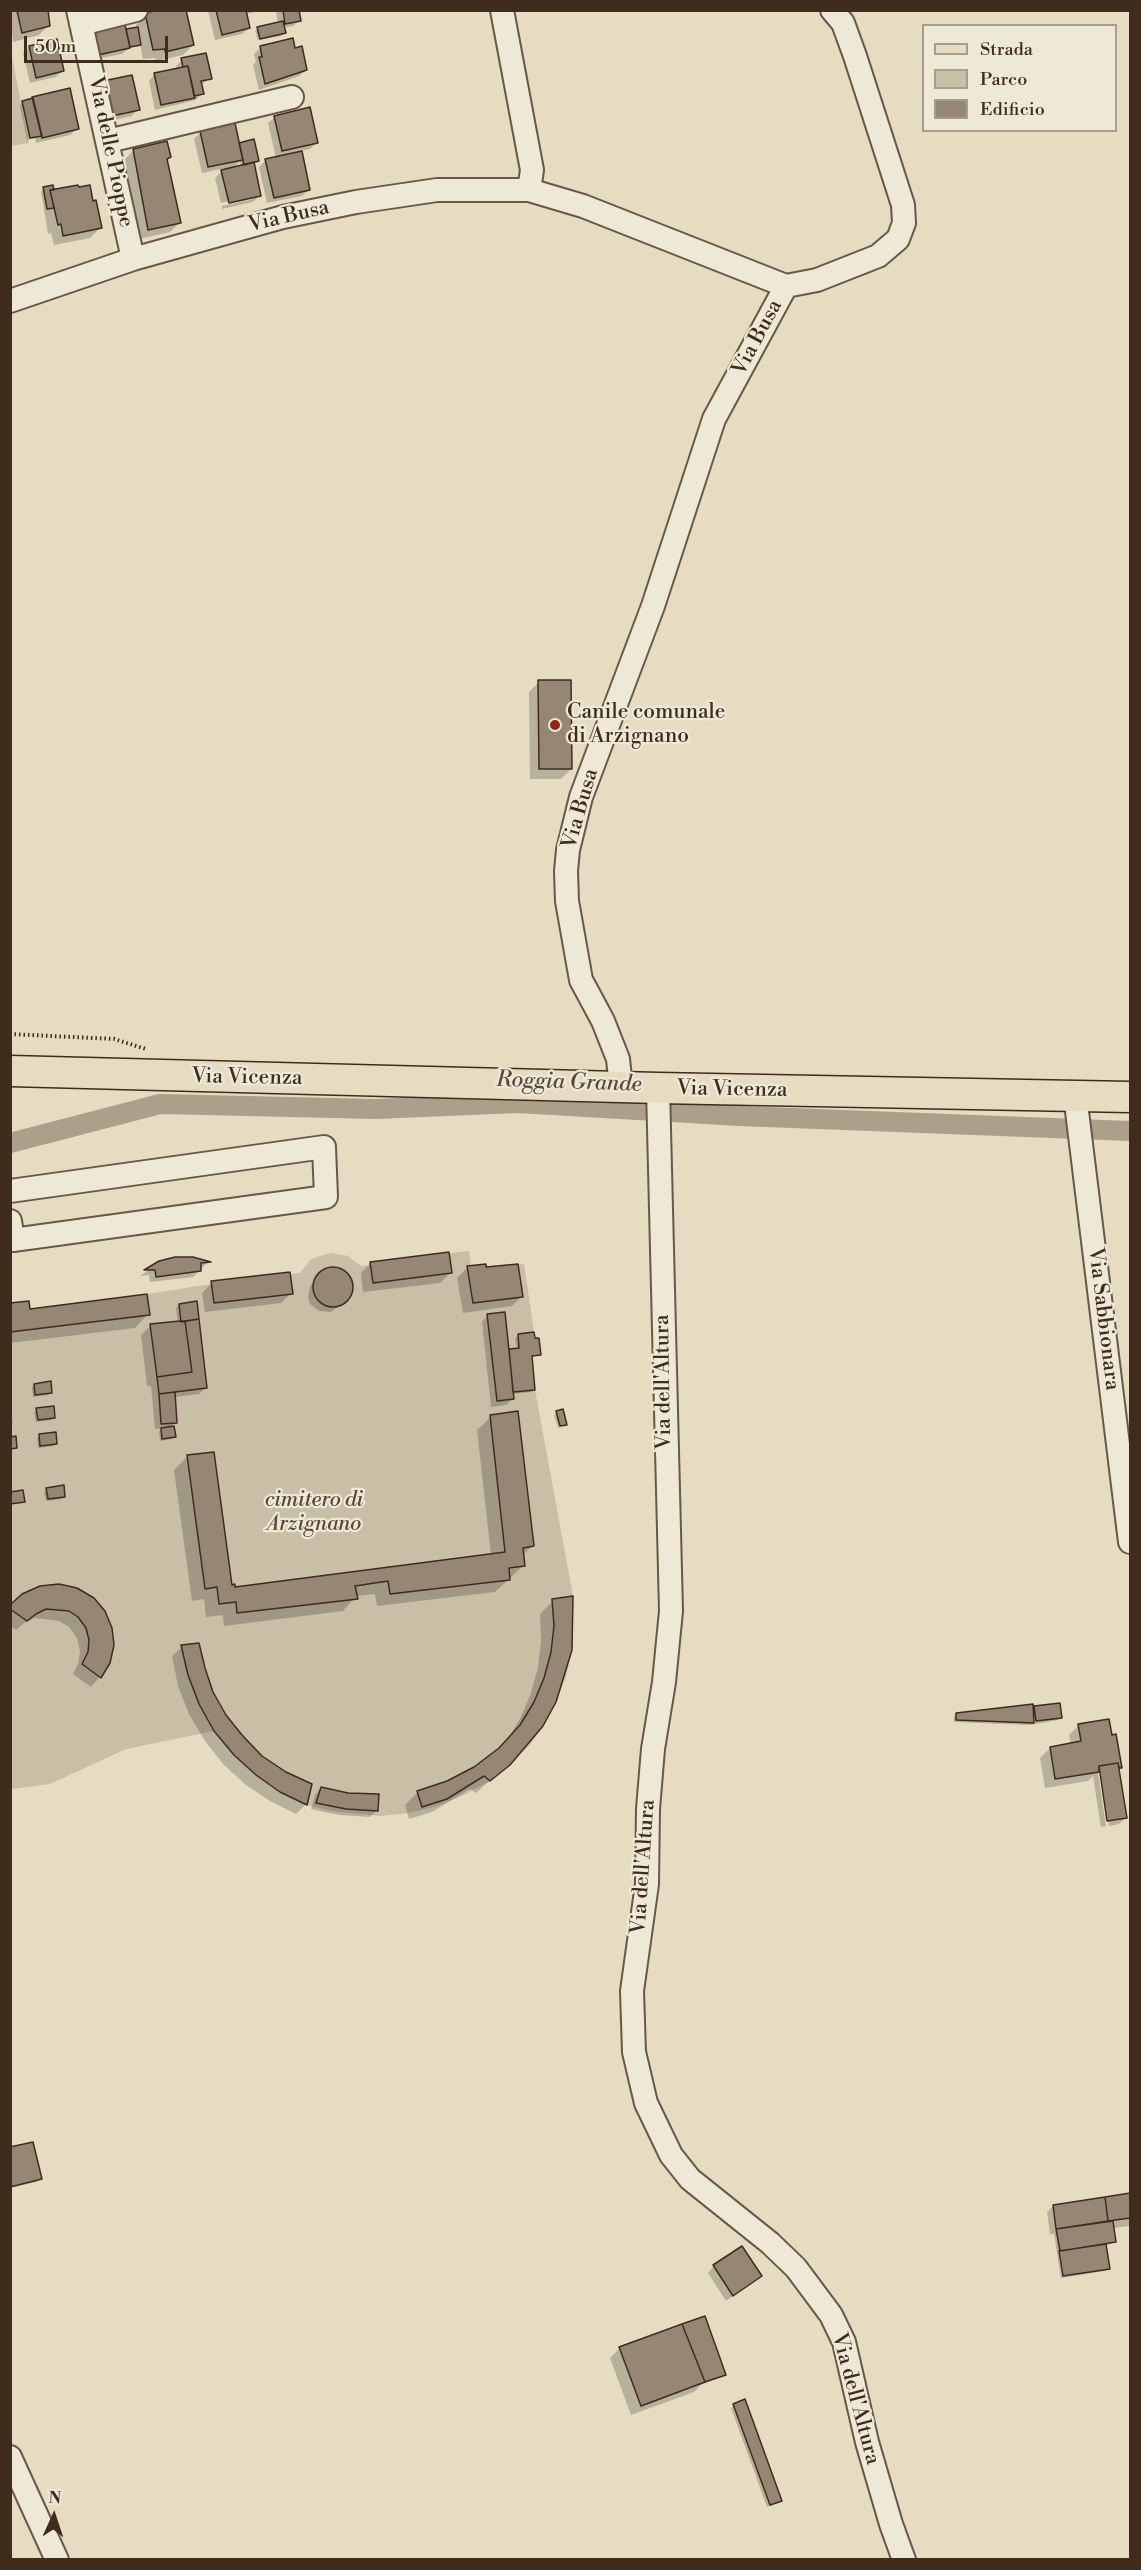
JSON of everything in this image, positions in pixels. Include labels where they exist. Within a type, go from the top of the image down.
[{"type":"main road","name":"Via Vicenza","points":[[10,1071],[658,1088],[1131,1097]]},
{"type":"street","points":[[79,17],[136,10]]},
{"type":"street","points":[[502,10],[532,170],[529,190]]},
{"type":"street","points":[[786,286],[817,280],[878,256],[898,239],[904,223],[903,205],[855,56],[843,23],[832,10]]},
{"type":"street","name":"Via delle Pioppe","points":[[79,17],[133,259]]},
{"type":"street","points":[[108,141],[292,97]]},
{"type":"street","name":"Via Busa","points":[[10,301],[133,259],[283,217],[356,202],[437,190],[529,190],[583,206],[786,286],[714,419],[653,606],[581,796],[568,850],[567,901],[581,980],[603,1021],[618,1059],[621,1087]]},
{"type":"street","name":"Via dell'Altura","points":[[658,1088],[671,1611],[666,1664],[652,1749],[647,1884],[632,1991],[634,2052],[646,2103],[671,2155],[690,2179],[770,2243],[796,2268],[831,2315],[844,2342],[867,2442],[891,2524],[904,2559]]},
{"type":"street","name":"Via Sabbionara","points":[[1075,1096],[1130,1533]]},
{"type":"street","points":[[10,1191],[324,1148],[326,1197],[13,1240],[10,1221]]},
{"type":"street","points":[[10,2457],[57,2559]]},
{"type":"path","points":[[10,1034],[114,1039],[150,1050]]},
{"type":"green space","points":[[11,52],[29,143],[10,146]]},
{"type":"green space","name":"cimitero di Arzignano","points":[[469,1251],[471,1266],[524,1264],[535,1338],[539,1338],[541,1355],[532,1356],[535,1390],[573,1596],[572,1650],[566,1677],[543,1726],[528,1747],[490,1781],[464,1795],[437,1806],[409,1813],[380,1816],[331,1811],[307,1805],[280,1792],[234,1755],[214,1731],[126,1749],[50,1784],[11,1789],[10,1303],[30,1309],[147,1294],[211,1284],[211,1281],[290,1272],[291,1274],[300,1273],[310,1260],[331,1253],[348,1256],[361,1266],[370,1265],[370,1262]]},
{"type":"building","points":[[48,10],[50,26],[22,33],[17,11]]},
{"type":"building","points":[[158,10],[186,10],[194,45],[165,52],[165,49],[153,50],[145,13]]},
{"type":"building","points":[[216,10],[246,10],[250,28],[222,35]]},
{"type":"building","points":[[283,10],[299,10],[301,21],[285,24]]},
{"type":"building","points":[[124,20],[130,48],[98,55],[92,27]]},
{"type":"building","points":[[283,21],[286,33],[260,39],[257,27]]},
{"type":"building","points":[[138,27],[141,45],[130,47],[126,29]]},
{"type":"building","points":[[293,38],[295,48],[302,46],[307,70],[265,84],[259,57],[262,57],[260,46]]},
{"type":"building","points":[[57,39],[64,71],[36,78],[29,46]]},
{"type":"building","points":[[206,53],[212,79],[201,81],[204,94],[194,96],[188,66],[183,67],[181,58]]},
{"type":"building","points":[[188,66],[195,98],[161,105],[154,73]]},
{"type":"building","points":[[132,75],[140,110],[112,116],[103,81]]},
{"type":"building","points":[[70,88],[79,129],[42,138],[32,97]]},
{"type":"building","points":[[33,98],[42,136],[30,138],[22,101]]},
{"type":"building","points":[[310,107],[318,143],[282,151],[274,116]]},
{"type":"building","points":[[235,123],[243,160],[208,167],[200,131]]},
{"type":"building","points":[[254,139],[259,161],[244,165],[239,143]]},
{"type":"building","points":[[167,141],[171,157],[167,159],[181,223],[148,230],[133,149]]},
{"type":"building","points":[[302,151],[310,190],[274,198],[265,159]]},
{"type":"building","points":[[254,162],[261,196],[229,203],[221,170]]},
{"type":"building","points":[[53,185],[54,190],[50,190],[54,208],[47,209],[43,187]]},
{"type":"building","points":[[78,185],[79,187],[90,185],[102,228],[63,236],[61,224],[58,225],[50,190]]},
{"type":"building","name":"Canile comunale di Arzignano","points":[[538,680],[571,680],[572,769],[539,769]]},
{"type":"building","points":[[449,1252],[452,1273],[373,1283],[370,1262]]},
{"type":"building","points":[[175,1257],[193,1257],[211,1262],[201,1263],[201,1271],[156,1277],[155,1270],[144,1270],[159,1261]]},
{"type":"building","points":[[486,1264],[486,1267],[518,1264],[523,1297],[473,1303],[467,1266]]},
{"type":"building","points":[[333,1267],[347,1273],[353,1287],[347,1301],[333,1307],[319,1301],[313,1287],[319,1273]]},
{"type":"building","points":[[290,1272],[293,1294],[214,1303],[211,1281]]},
{"type":"building","points":[[147,1294],[150,1315],[10,1332],[10,1303],[29,1301],[30,1309]]},
{"type":"building","points":[[197,1301],[199,1319],[181,1322],[179,1304]]},
{"type":"building","points":[[505,1312],[514,1399],[497,1401],[487,1314]]},
{"type":"building","points":[[199,1319],[207,1388],[159,1394],[157,1377],[192,1372],[185,1321]]},
{"type":"building","points":[[185,1321],[192,1372],[157,1377],[150,1324]]},
{"type":"building","points":[[534,1332],[535,1338],[539,1338],[541,1355],[532,1356],[535,1390],[513,1392],[509,1349],[519,1348],[518,1334]]},
{"type":"building","points":[[51,1381],[52,1393],[35,1395],[34,1384]]},
{"type":"building","points":[[175,1392],[177,1423],[161,1424],[159,1394]]},
{"type":"building","points":[[54,1406],[55,1418],[38,1420],[36,1408]]},
{"type":"building","points":[[563,1409],[567,1425],[560,1426],[556,1411]]},
{"type":"building","points":[[518,1411],[534,1546],[523,1548],[525,1566],[509,1568],[510,1580],[390,1594],[388,1581],[355,1586],[358,1599],[237,1613],[236,1602],[219,1604],[217,1587],[205,1589],[187,1455],[214,1452],[232,1585],[235,1584],[235,1587],[505,1552],[490,1415]]},
{"type":"building","points":[[174,1426],[176,1437],[162,1439],[161,1428]]},
{"type":"building","points":[[56,1432],[57,1444],[40,1446],[39,1434]]},
{"type":"building","points":[[16,1436],[17,1448],[10,1449],[10,1437]]},
{"type":"building","points":[[64,1485],[65,1497],[48,1499],[46,1488]]},
{"type":"building","points":[[23,1490],[25,1502],[10,1504],[10,1492]]},
{"type":"building","points":[[59,1584],[77,1588],[94,1598],[105,1611],[112,1628],[114,1645],[110,1663],[101,1678],[82,1664],[88,1652],[89,1640],[86,1628],[78,1617],[69,1611],[46,1609],[27,1621],[10,1609],[10,1605],[22,1594],[40,1586]]},
{"type":"building","points":[[573,1596],[572,1650],[556,1702],[543,1726],[510,1765],[490,1781],[484,1776],[447,1799],[422,1807],[417,1791],[447,1781],[474,1767],[499,1748],[520,1725],[534,1702],[551,1652],[554,1626],[552,1599]]},
{"type":"building","points":[[199,1643],[213,1692],[226,1715],[262,1756],[286,1772],[312,1784],[307,1805],[280,1792],[256,1775],[234,1755],[214,1731],[199,1704],[188,1675],[181,1645]]},
{"type":"building","points":[[1060,1703],[1062,1718],[1036,1721],[1034,1706]]},
{"type":"building","points":[[1033,1704],[1034,1723],[956,1720],[956,1713]]},
{"type":"building","points":[[1109,1719],[1112,1735],[1116,1734],[1122,1768],[1119,1768],[1118,1763],[1099,1766],[1099,1772],[1055,1779],[1050,1747],[1081,1741],[1078,1724]]},
{"type":"building","points":[[1118,1763],[1127,1818],[1107,1821],[1099,1766]]},
{"type":"building","points":[[321,1787],[348,1793],[379,1794],[378,1811],[346,1809],[316,1803]]},
{"type":"building","points":[[33,2142],[42,2179],[10,2187],[10,2147]]},
{"type":"building","points":[[1130,2193],[1130,2218],[1108,2221],[1105,2197]]},
{"type":"building","points":[[1105,2197],[1108,2221],[1056,2229],[1053,2205]]},
{"type":"building","points":[[1113,2221],[1116,2242],[1060,2251],[1056,2229]]},
{"type":"building","points":[[1106,2244],[1110,2269],[1063,2276],[1059,2251]]},
{"type":"building","points":[[742,2246],[762,2276],[733,2296],[713,2265]]},
{"type":"building","points":[[705,2316],[726,2375],[705,2382],[682,2324]]},
{"type":"building","points":[[682,2324],[705,2382],[641,2406],[619,2347]]},
{"type":"building","points":[[745,2399],[782,2501],[770,2505],[733,2404]]},
{"type":"waterway","name":"Roggia Grande","points":[[10,1143],[160,1104],[376,1109],[518,1103],[740,1116],[1130,1131]]},
{"type":"place","name":"Canile comunale di Arzignano","points":[[555,725]]}]
